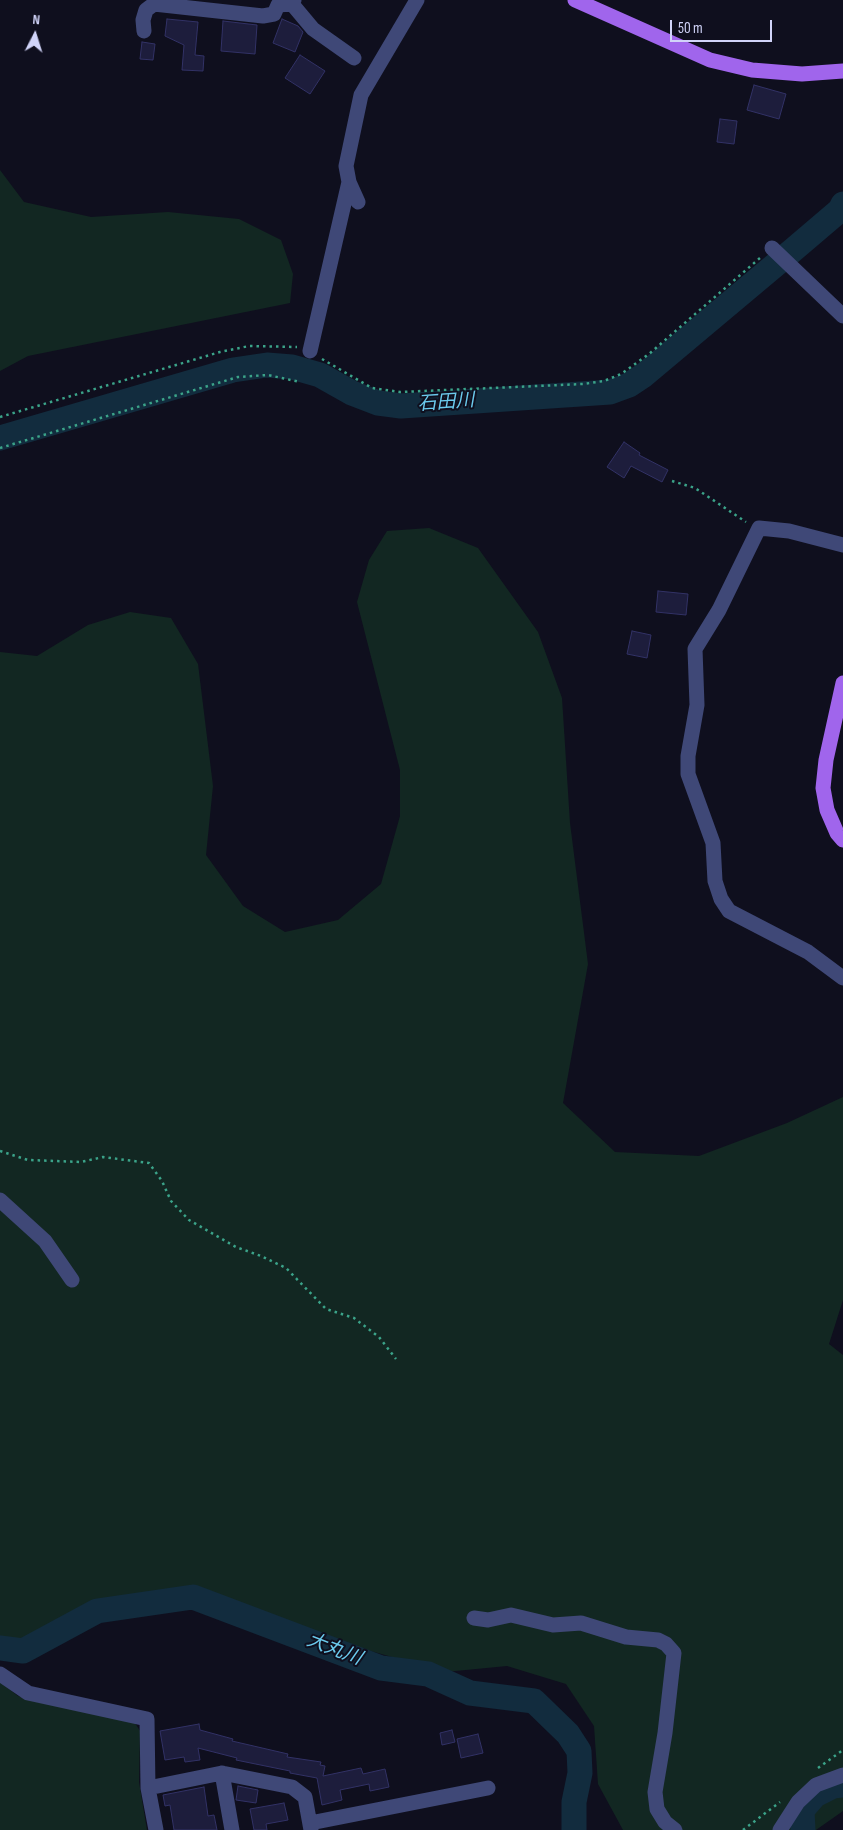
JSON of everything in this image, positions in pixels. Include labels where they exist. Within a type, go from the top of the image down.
[{"type":"main road","points":[[575,0],[710,60],[752,70],[802,74],[843,71]]},
{"type":"main road","points":[[843,683],[826,760],[823,788],[828,810],[837,833],[843,840]]},
{"type":"street","points":[[358,202],[349,182],[346,166],[361,95],[417,0]]},
{"type":"street","points":[[144,31],[143,20],[146,10],[154,4],[263,16],[274,14],[278,5],[293,2],[313,29],[354,58]]},
{"type":"street","points":[[310,351],[349,182]]},
{"type":"street","points":[[772,248],[843,316]]},
{"type":"street","points":[[843,545],[789,531],[759,528],[719,610],[695,650],[697,705],[688,756],[688,774],[713,843],[715,881],[720,899],[729,910],[808,952],[843,978]]},
{"type":"street","points":[[0,1200],[44,1240],[72,1280]]},
{"type":"street","points":[[474,1618],[488,1620],[511,1615],[553,1625],[581,1623],[626,1637],[658,1640],[666,1644],[674,1654],[665,1733],[655,1792],[657,1809],[665,1822],[675,1830]]},
{"type":"street","points":[[0,1674],[28,1693],[147,1719],[148,1788],[156,1830]]},
{"type":"street","points":[[148,1788],[222,1773],[292,1787],[305,1797],[310,1827],[488,1788]]},
{"type":"street","points":[[222,1773],[232,1830]]},
{"type":"street","points":[[780,1830],[798,1802],[816,1785],[843,1775]]},
{"type":"path","points":[[0,417],[220,352],[258,346],[294,346],[310,351],[372,388],[400,392],[583,384],[604,381],[621,374],[649,354],[772,248]]},
{"type":"path","points":[[0,448],[238,377],[268,375],[300,382]]},
{"type":"path","points":[[672,482],[695,488],[741,520],[759,528]]},
{"type":"path","points":[[0,1151],[28,1160],[81,1162],[103,1157],[149,1163],[162,1181],[171,1201],[190,1220],[236,1247],[286,1268],[326,1309],[354,1318],[379,1337],[396,1359]]},
{"type":"green space","points":[[0,170],[24,202],[91,217],[168,212],[239,219],[281,240],[293,274],[290,303],[28,356],[0,371]]},
{"type":"green space","points":[[429,528],[478,548],[538,632],[562,698],[570,823],[588,964],[563,1103],[615,1152],[699,1156],[787,1123],[843,1097],[843,1300],[829,1344],[843,1355],[843,1811],[816,1830],[623,1830],[598,1784],[594,1726],[566,1684],[507,1666],[445,1672],[300,1631],[209,1610],[145,1608],[0,1653],[0,652],[37,656],[88,625],[130,612],[171,618],[198,664],[213,786],[206,855],[243,906],[285,932],[338,920],[381,884],[400,816],[400,770],[357,602],[369,560],[387,531]]},
{"type":"green space","points":[[0,1682],[18,1696],[33,1701],[135,1723],[140,1731],[139,1782],[147,1830],[0,1830]]},
{"type":"building","points":[[167,19],[198,22],[195,55],[204,56],[203,71],[182,70],[184,45],[165,36]]},
{"type":"building","points":[[282,19],[298,26],[303,32],[295,52],[273,43]]},
{"type":"building","points":[[223,21],[257,25],[255,54],[221,51]]},
{"type":"building","points":[[142,42],[155,44],[153,60],[140,59]]},
{"type":"building","points":[[300,55],[325,71],[310,94],[285,78]]},
{"type":"building","points":[[754,85],[786,94],[779,119],[747,110]]},
{"type":"building","points":[[720,119],[737,121],[734,144],[717,142]]},
{"type":"building","points":[[624,442],[640,453],[639,455],[668,470],[662,482],[631,466],[624,478],[607,467]]},
{"type":"building","points":[[658,591],[688,594],[686,615],[656,612]]},
{"type":"building","points":[[632,631],[651,635],[647,658],[627,654]]},
{"type":"building","points":[[199,1724],[200,1730],[233,1739],[232,1741],[288,1754],[287,1757],[321,1762],[320,1765],[325,1766],[323,1776],[361,1768],[363,1774],[385,1769],[389,1787],[370,1791],[369,1784],[340,1790],[342,1800],[322,1805],[317,1778],[236,1760],[237,1758],[198,1748],[200,1760],[185,1762],[184,1757],[165,1760],[160,1731]]},
{"type":"building","points":[[452,1730],[455,1742],[442,1745],[440,1733]]},
{"type":"building","points":[[478,1734],[483,1753],[461,1758],[457,1739]]},
{"type":"building","points":[[238,1786],[258,1790],[256,1803],[236,1800]]},
{"type":"building","points":[[204,1787],[208,1816],[214,1815],[217,1830],[174,1830],[170,1805],[165,1806],[163,1795]]},
{"type":"building","points":[[284,1803],[288,1820],[266,1824],[267,1830],[254,1830],[250,1809]]},
{"type":"waterway","name":"石田川","points":[[0,438],[233,370],[267,365],[292,367],[320,375],[352,393],[378,403],[401,406],[610,392],[629,385],[644,375],[840,210],[843,204]]},
{"type":"waterway","name":"大丸川","points":[[0,1648],[23,1651],[97,1611],[193,1597],[381,1668],[428,1674],[470,1693],[534,1701],[568,1734],[579,1751],[580,1773],[574,1802],[574,1830]]},
{"type":"waterway","name":"大丸川","points":[[803,1830],[802,1810],[815,1795],[833,1786],[843,1785]]}]
